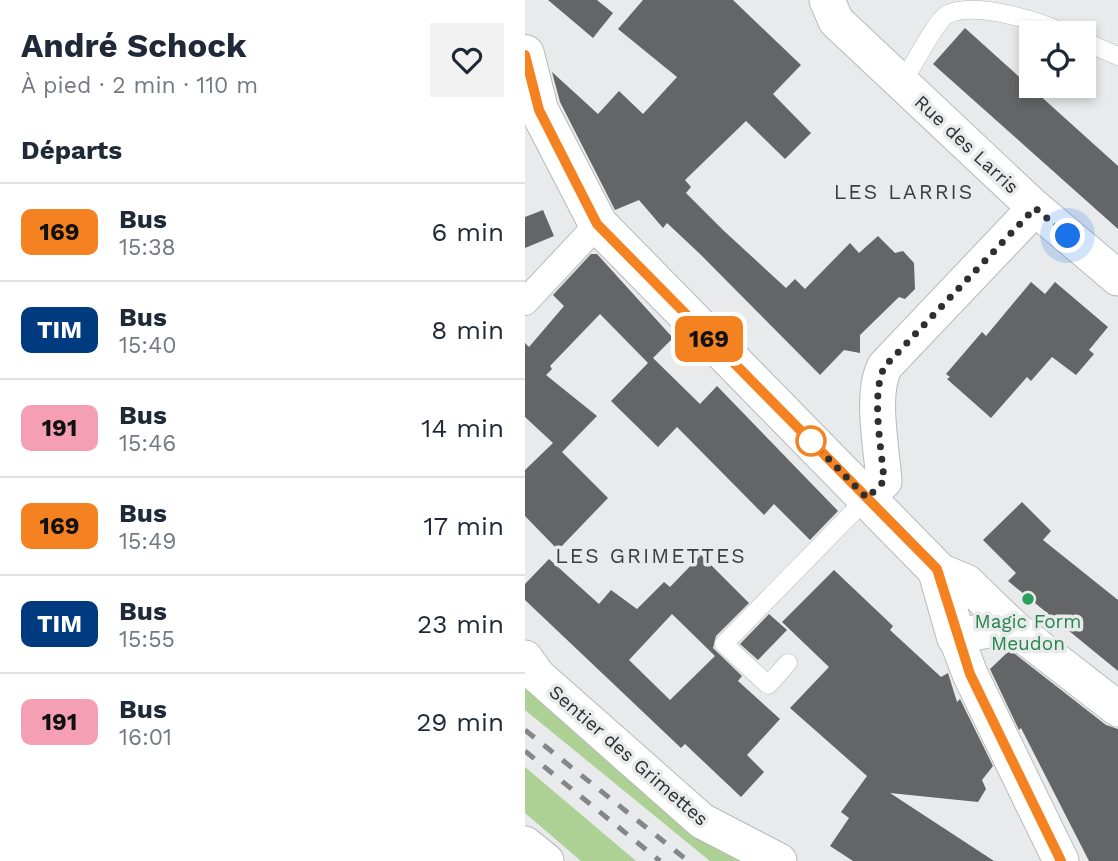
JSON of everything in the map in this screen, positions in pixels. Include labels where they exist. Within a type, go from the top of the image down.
[{"type":"street","name":"Rue des Larris","points":[[827,0],[836,21],[1035,208],[1118,278]]},
{"type":"street","points":[[525,54],[539,110],[597,224],[937,569],[966,582],[1015,629],[1118,709]]},
{"type":"street","points":[[867,498],[884,481],[878,391],[880,376],[885,366],[1035,208]]},
{"type":"street","points":[[525,302],[597,224]]},
{"type":"street","points":[[937,569],[970,674],[1061,861]]},
{"type":"street","points":[[957,638],[988,630],[1015,629]]},
{"type":"street","name":"Sentier des Grimettes","points":[[525,659],[538,676],[702,821],[779,861]]},
{"type":"street","points":[[525,844],[546,861]]},
{"type":"lane","points":[[902,83],[946,15],[964,8],[1012,11],[1036,21]]},
{"type":"lane","points":[[1096,47],[1118,56]]},
{"type":"lane","points":[[788,663],[768,685],[724,644],[867,498]]},
{"type":"green space","points":[[525,673],[757,861],[710,861],[525,710]]},
{"type":"green space","points":[[525,767],[636,861],[581,861],[525,813]]},
{"type":"building","points":[[548,0],[597,0],[613,13],[593,38]]},
{"type":"building","points":[[643,0],[733,0],[801,65],[773,94],[811,133],[785,159],[746,121],[685,180],[691,187],[686,193],[723,230],[786,288],[795,279],[805,289],[850,243],[859,253],[878,236],[895,253],[903,251],[914,263],[915,289],[905,299],[899,297],[860,335],[860,353],[844,350],[820,375],[700,254],[667,223],[663,228],[639,200],[615,210],[560,102],[552,72],[598,114],[619,91],[643,114],[677,77],[618,29]]},
{"type":"building","points":[[965,28],[1019,77],[1019,98],[1043,98],[1118,166],[1118,229],[933,64]]},
{"type":"building","points":[[543,210],[554,236],[525,248],[525,217]]},
{"type":"building","points":[[591,254],[597,254],[673,338],[653,358],[700,404],[717,386],[838,511],[810,540],[774,504],[764,515],[677,427],[658,447],[611,401],[648,363],[600,314],[550,366],[552,369],[546,375],[597,416],[562,452],[608,498],[558,550],[525,516],[525,470],[553,443],[525,417],[525,343],[529,347],[564,306],[553,295]]},
{"type":"building","points":[[1031,282],[1045,294],[1055,282],[1108,327],[1089,350],[1094,354],[1076,375],[1052,357],[1031,381],[1027,377],[991,418],[947,379],[950,377],[946,374],[982,332],[986,336]]},
{"type":"building","points":[[1022,502],[1051,531],[1043,540],[1118,600],[1118,671],[1008,581],[1016,573],[983,540]]},
{"type":"building","points":[[701,555],[749,603],[716,636],[713,648],[742,676],[738,681],[780,719],[747,755],[764,772],[741,797],[685,744],[681,748],[525,600],[525,584],[549,559],[599,604],[611,590],[637,609],[664,582],[670,587]],"holes":[[[672,614],[715,656],[670,700],[629,660]]]},
{"type":"building","points":[[834,570],[893,626],[890,630],[941,677],[948,673],[957,702],[960,699],[993,766],[982,780],[986,789],[978,802],[890,793],[994,861],[853,861],[830,846],[849,818],[841,812],[867,776],[790,708],[829,667],[782,622]]},
{"type":"building","points":[[769,614],[787,630],[758,660],[740,644]]},
{"type":"building","points":[[1010,650],[1106,725],[1118,729],[1118,861],[1089,861],[1021,728],[1019,730],[990,669]]},
{"type":"railway","points":[[525,730],[688,861]]},
{"type":"railway","points":[[525,751],[660,861]]},
{"type":"bus line","name":"169","points":[[525,55],[539,110],[597,224],[937,569],[970,674],[1061,861]]},
{"type":"place","name":"Magic Form Meudon","points":[[1028,599]]},
{"type":"district","name":"LES LARRIS","points":[[904,192]]},
{"type":"district","name":"LES GRIMETTES","points":[[651,556]]},
{"type":"route","points":[[811,441],[867,498],[884,481],[878,391],[880,376],[885,366],[1035,208],[1068,236]]}]
